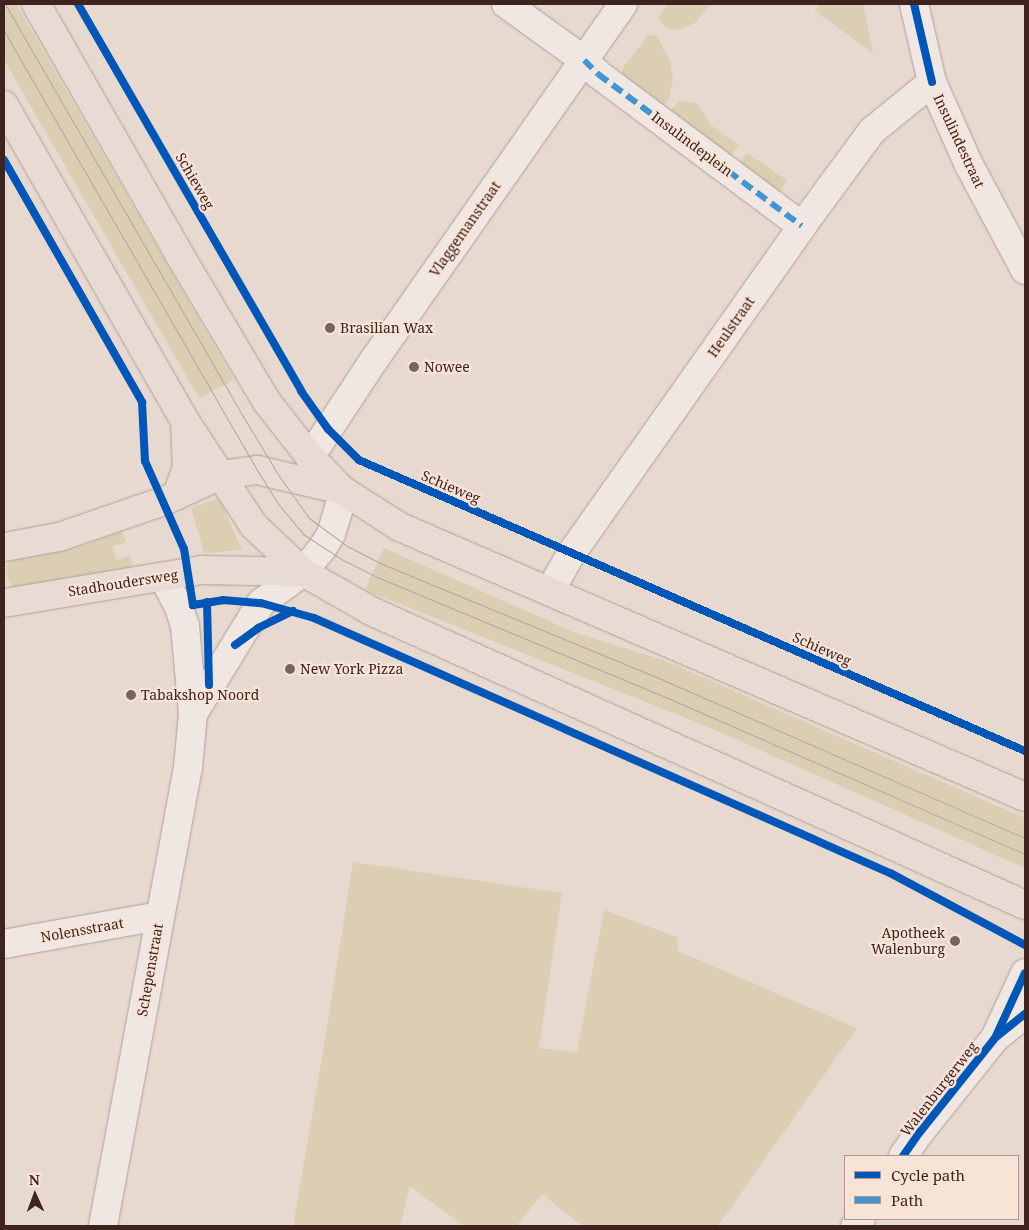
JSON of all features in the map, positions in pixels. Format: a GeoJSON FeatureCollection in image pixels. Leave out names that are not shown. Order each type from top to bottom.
{"type":"FeatureCollection","features":[{"type":"Feature","properties":{"kind":"main road"},"geometry":{"type":"LineString","coordinates":[[36,4],[178,254],[262,394],[310,457],[342,490],[400,527],[1025,797]]}},
{"type":"Feature","properties":{"kind":"main road"},"geometry":{"type":"LineString","coordinates":[[4,105],[185,421],[254,526],[303,572],[371,611],[1025,905]]}},
{"type":"Feature","properties":{"kind":"main road"},"geometry":{"type":"LineString","coordinates":[[177,495],[187,468],[185,421]]}},
{"type":"Feature","properties":{"kind":"main road"},"geometry":{"type":"LineString","coordinates":[[4,547],[59,537],[177,495],[221,475],[256,470],[342,490]]}},
{"type":"Feature","properties":{"kind":"main road","name":"Stadhoudersweg"},"geometry":{"type":"LineString","coordinates":[[4,603],[201,570],[303,572]]}},
{"type":"Feature","properties":{"kind":"street","name":"Insulindeplein"},"geometry":{"type":"LineString","coordinates":[[506,4],[584,60],[598,74],[802,226]]}},
{"type":"Feature","properties":{"kind":"street","name":"Vlaggemanstraat"},"geometry":{"type":"LineString","coordinates":[[310,457],[374,360],[623,4]]}},
{"type":"Feature","properties":{"kind":"street","name":"Insulindestraat"},"geometry":{"type":"LineString","coordinates":[[914,4],[932,82],[969,165],[1025,270]]}},
{"type":"Feature","properties":{"kind":"street","name":"Heulstraat"},"geometry":{"type":"LineString","coordinates":[[550,591],[571,554],[802,226],[872,131],[932,82]]}},
{"type":"Feature","properties":{"kind":"street","name":"Schepenstraat"},"geometry":{"type":"LineString","coordinates":[[193,714],[262,603],[303,572],[331,534],[342,490]]}},
{"type":"Feature","properties":{"kind":"street","name":"Schepenstraat"},"geometry":{"type":"LineString","coordinates":[[103,1226],[188,766],[193,714],[185,626],[179,607],[164,577]]}},
{"type":"Feature","properties":{"kind":"street","name":"Nolensstraat"},"geometry":{"type":"LineString","coordinates":[[4,944],[160,916]]}},
{"type":"Feature","properties":{"kind":"street","name":"Walenburgerweg"},"geometry":{"type":"LineString","coordinates":[[995,1038],[1025,973]]}},
{"type":"Feature","properties":{"kind":"street","name":"Walenburgerweg"},"geometry":{"type":"LineString","coordinates":[[904,1155],[995,1038],[1025,1014]]}},
{"type":"Feature","properties":{"kind":"shaded area"},"geometry":{"type":"Polygon","coordinates":[[[4,4],[16,4],[234,380],[199,398],[4,60],[4,4]]]}},
{"type":"Feature","properties":{"kind":"shaded area"},"geometry":{"type":"Polygon","coordinates":[[[667,4],[711,4],[695,23],[677,30],[666,27],[657,18],[667,4]]]}},
{"type":"Feature","properties":{"kind":"shaded area"},"geometry":{"type":"Polygon","coordinates":[[[820,4],[863,4],[873,53],[815,11],[820,4]]]}},
{"type":"Feature","properties":{"kind":"shaded area"},"geometry":{"type":"Polygon","coordinates":[[[648,35],[656,35],[670,60],[673,79],[668,101],[660,108],[621,77],[623,68],[648,35]]]}},
{"type":"Feature","properties":{"kind":"shaded area"},"geometry":{"type":"Polygon","coordinates":[[[680,101],[696,103],[712,126],[738,145],[730,157],[667,113],[680,101]]]}},
{"type":"Feature","properties":{"kind":"shaded area"},"geometry":{"type":"Polygon","coordinates":[[[747,153],[787,180],[780,192],[738,164],[747,153]]]}},
{"type":"Feature","properties":{"kind":"shaded area"},"geometry":{"type":"Polygon","coordinates":[[[219,498],[242,550],[204,553],[191,508],[219,498]]]}},
{"type":"Feature","properties":{"kind":"shaded area"},"geometry":{"type":"Polygon","coordinates":[[[122,531],[126,542],[112,547],[117,560],[130,556],[133,567],[14,588],[8,580],[6,570],[9,561],[77,548],[122,531]]]}},
{"type":"Feature","properties":{"kind":"shaded area"},"geometry":{"type":"Polygon","coordinates":[[[384,548],[576,633],[663,660],[1025,818],[1025,868],[706,726],[365,590],[384,548]]]}},
{"type":"Feature","properties":{"kind":"shaded area"},"geometry":{"type":"Polygon","coordinates":[[[353,862],[562,893],[539,1048],[577,1052],[604,910],[677,937],[678,951],[857,1028],[718,1226],[582,1226],[542,1194],[516,1226],[464,1226],[410,1186],[400,1226],[293,1226],[353,862]]]}},
{"type":"Feature","properties":{"kind":"tram line"},"geometry":{"type":"LineString","coordinates":[[5,4],[241,413],[279,476],[309,518],[347,546],[382,564],[663,680],[1025,838]]}},
{"type":"Feature","properties":{"kind":"tram line"},"geometry":{"type":"LineString","coordinates":[[4,31],[257,470],[279,505],[303,534],[341,559],[377,577],[670,699],[1025,854]]}},
{"type":"Feature","properties":{"kind":"marked path"},"geometry":{"type":"LineString","coordinates":[[584,60],[598,74],[802,226]]}},
{"type":"Feature","properties":{"kind":"cycle path","name":"Schieweg"},"geometry":{"type":"LineString","coordinates":[[78,4],[301,391],[328,429],[359,460],[1025,751]]}},
{"type":"Feature","properties":{"kind":"cycle path"},"geometry":{"type":"LineString","coordinates":[[914,4],[932,82]]}},
{"type":"Feature","properties":{"kind":"cycle path"},"geometry":{"type":"LineString","coordinates":[[4,160],[142,402],[145,461],[184,549],[193,605],[223,600],[261,603],[314,618],[892,874],[1025,945]]}},
{"type":"Feature","properties":{"kind":"cycle path"},"geometry":{"type":"LineString","coordinates":[[207,602],[209,685]]}},
{"type":"Feature","properties":{"kind":"cycle path"},"geometry":{"type":"LineString","coordinates":[[235,645],[258,628],[293,611]]}},
{"type":"Feature","properties":{"kind":"cycle path"},"geometry":{"type":"LineString","coordinates":[[996,1036],[1025,973]]}},
{"type":"Feature","properties":{"kind":"cycle path"},"geometry":{"type":"LineString","coordinates":[[904,1155],[995,1038],[1025,1014]]}},
{"type":"Feature","properties":{"kind":"place","name":"Brasilian Wax"},"geometry":{"type":"Point","coordinates":[330,328]}},
{"type":"Feature","properties":{"kind":"place","name":"Nowee"},"geometry":{"type":"Point","coordinates":[414,367]}},
{"type":"Feature","properties":{"kind":"place","name":"New York Pizza"},"geometry":{"type":"Point","coordinates":[290,669]}},
{"type":"Feature","properties":{"kind":"place","name":"Tabakshop Noord"},"geometry":{"type":"Point","coordinates":[131,695]}},
{"type":"Feature","properties":{"kind":"place","name":"Apotheek Walenburg"},"geometry":{"type":"Point","coordinates":[955,941]}}]}
